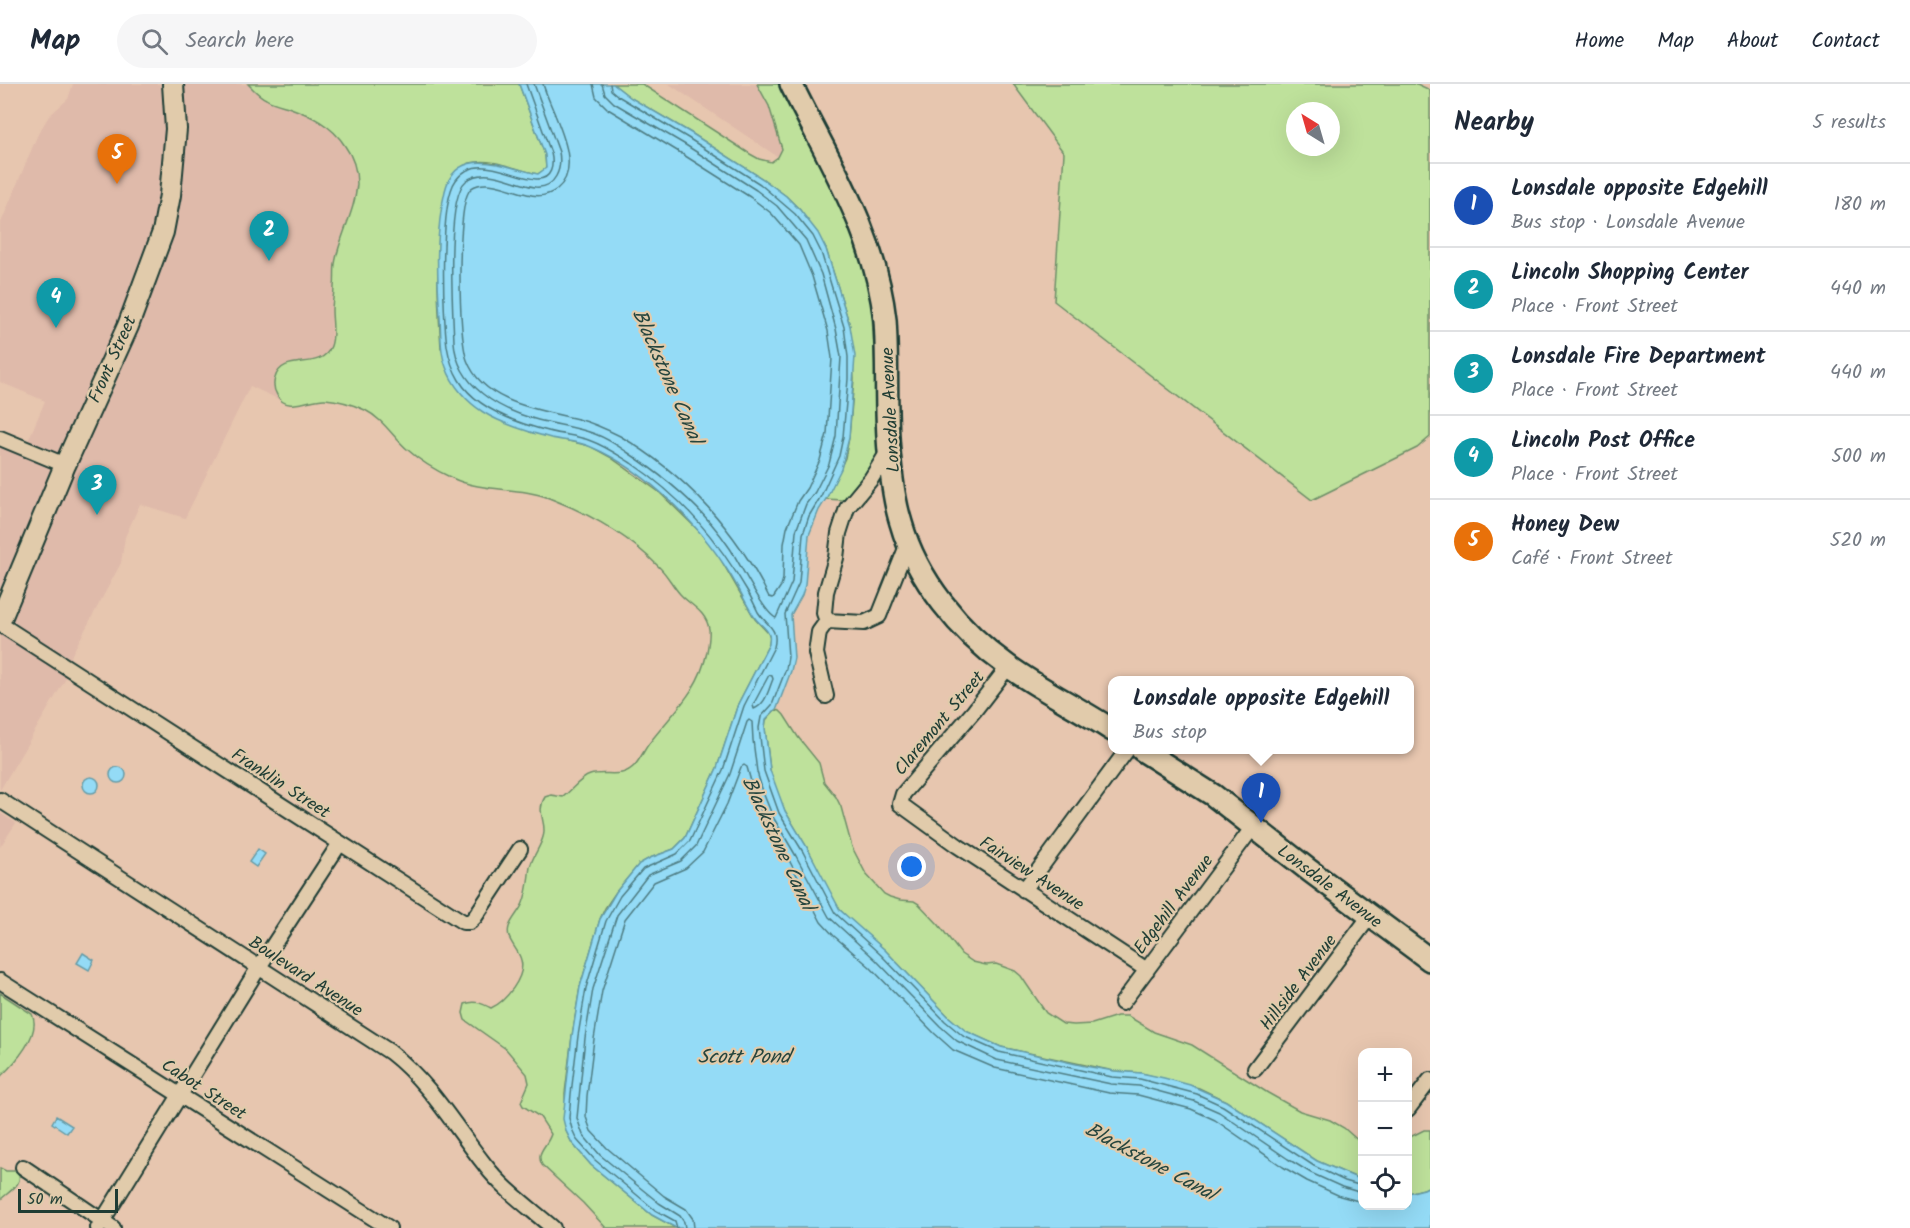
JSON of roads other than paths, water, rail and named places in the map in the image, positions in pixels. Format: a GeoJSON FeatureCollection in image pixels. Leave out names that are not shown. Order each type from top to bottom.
{"type":"FeatureCollection","features":[{"type":"Feature","properties":{"kind":"main road","name":"Front Street"},"geometry":{"type":"LineString","coordinates":[[0,623],[65,465],[128,326],[163,232],[170,195],[176,129],[172,84]]}},
{"type":"Feature","properties":{"kind":"main road","name":"Lonsdale Avenue"},"geometry":{"type":"LineString","coordinates":[[791,84],[856,213],[876,269],[885,320],[889,450],[901,522],[908,543],[929,584],[950,612],[972,635],[1008,667],[1108,727]]}},
{"type":"Feature","properties":{"kind":"main road","name":"Lonsdale Avenue"},"geometry":{"type":"LineString","coordinates":[[1148,754],[1213,795],[1430,960]]}},
{"type":"Feature","properties":{"kind":"street"},"geometry":{"type":"LineString","coordinates":[[0,438],[65,465]]}},
{"type":"Feature","properties":{"kind":"street"},"geometry":{"type":"LineString","coordinates":[[827,621],[824,613],[826,592],[836,558],[839,532],[847,508],[871,479],[889,450]]}},
{"type":"Feature","properties":{"kind":"street"},"geometry":{"type":"LineString","coordinates":[[827,621],[864,623],[879,616],[908,543]]}},
{"type":"Feature","properties":{"kind":"street"},"geometry":{"type":"LineString","coordinates":[[826,696],[816,653],[819,632],[827,621]]}},
{"type":"Feature","properties":{"kind":"street","name":"Franklin Street"},"geometry":{"type":"LineString","coordinates":[[0,623],[463,922],[470,922],[520,849]]}},
{"type":"Feature","properties":{"kind":"street","name":"Claremont Street"},"geometry":{"type":"LineString","coordinates":[[900,804],[903,794],[974,711],[1008,667]]}},
{"type":"Feature","properties":{"kind":"street"},"geometry":{"type":"LineString","coordinates":[[1024,890],[1124,754]]}},
{"type":"Feature","properties":{"kind":"street","name":"Boulevard Avenue"},"geometry":{"type":"LineString","coordinates":[[0,800],[371,1039],[406,1064],[426,1086],[493,1176],[549,1227]]}},
{"type":"Feature","properties":{"kind":"street","name":"Fairview Avenue"},"geometry":{"type":"LineString","coordinates":[[900,804],[958,846],[1147,970]]}},
{"type":"Feature","properties":{"kind":"street","name":"Edgehill Avenue"},"geometry":{"type":"LineString","coordinates":[[1122,1003],[1253,827]]}},
{"type":"Feature","properties":{"kind":"street"},"geometry":{"type":"LineString","coordinates":[[23,1167],[105,1226],[180,1094],[340,843]]}},
{"type":"Feature","properties":{"kind":"street","name":"Hillside Avenue"},"geometry":{"type":"LineString","coordinates":[[1255,1069],[1370,916]]}},
{"type":"Feature","properties":{"kind":"street","name":"Cabot Street"},"geometry":{"type":"LineString","coordinates":[[0,981],[389,1228]]}},
{"type":"Feature","properties":{"kind":"street"},"geometry":{"type":"LineString","coordinates":[[1412,1103],[1430,1080]]}},
{"type":"Feature","properties":{"kind":"water","name":"Scott Pond"},"geometry":{"type":"Polygon","coordinates":[[[519,84],[613,84],[631,98],[691,133],[786,196],[818,233],[826,249],[850,326],[855,356],[849,438],[841,469],[819,510],[809,535],[805,585],[791,615],[794,658],[777,708],[766,719],[765,728],[770,770],[785,811],[840,910],[885,950],[949,1017],[966,1031],[1001,1047],[1085,1066],[1164,1078],[1190,1085],[1226,1101],[1317,1161],[1358,1178],[1358,1210],[1412,1210],[1412,1192],[1430,1186],[1430,1228],[676,1228],[652,1215],[591,1165],[572,1143],[563,1119],[572,1036],[580,987],[600,919],[616,892],[639,864],[674,849],[685,838],[717,768],[738,704],[769,644],[769,635],[752,614],[724,565],[693,524],[655,487],[613,458],[591,447],[534,433],[490,416],[466,398],[456,387],[449,374],[442,349],[438,238],[445,191],[451,176],[460,167],[484,162],[538,174],[546,168],[545,155],[519,84]]]}},
{"type":"Feature","properties":{"kind":"water"},"geometry":{"type":"Polygon","coordinates":[[[115,767],[121,767],[126,775],[124,781],[115,783],[110,778],[110,772],[115,767]]]}},
{"type":"Feature","properties":{"kind":"water"},"geometry":{"type":"Polygon","coordinates":[[[91,777],[99,785],[91,793],[83,785],[91,777]]]}},
{"type":"Feature","properties":{"kind":"water"},"geometry":{"type":"Polygon","coordinates":[[[258,849],[265,854],[256,867],[249,862],[258,849]]]}},
{"type":"Feature","properties":{"kind":"water"},"geometry":{"type":"Polygon","coordinates":[[[83,953],[94,960],[89,970],[77,963],[83,953]]]}},
{"type":"Feature","properties":{"kind":"water"},"geometry":{"type":"Polygon","coordinates":[[[56,1116],[72,1126],[67,1133],[52,1123],[56,1116]]]}},
{"type":"Feature","properties":{"kind":"place","name":"Honey Dew"},"geometry":{"type":"Point","coordinates":[117,184]}},
{"type":"Feature","properties":{"kind":"place","name":"Lincoln Shopping Center"},"geometry":{"type":"Point","coordinates":[269,261]}},
{"type":"Feature","properties":{"kind":"place","name":"Lincoln Post Office"},"geometry":{"type":"Point","coordinates":[56,328]}},
{"type":"Feature","properties":{"kind":"place","name":"Lonsdale Fire Department"},"geometry":{"type":"Point","coordinates":[97,515]}},
{"type":"Feature","properties":{"kind":"place","name":"Lonsdale opposite Edgehill"},"geometry":{"type":"Point","coordinates":[1261,823]}},
{"type":"Feature","properties":{"kind":"water label","name":"Blackstone Canal"},"geometry":{"type":"Point","coordinates":[668,376]}},
{"type":"Feature","properties":{"kind":"water label","name":"Blackstone Canal"},"geometry":{"type":"Point","coordinates":[779,843]}},
{"type":"Feature","properties":{"kind":"water label","name":"Blackstone Canal"},"geometry":{"type":"Point","coordinates":[1151,1161]}}]}
